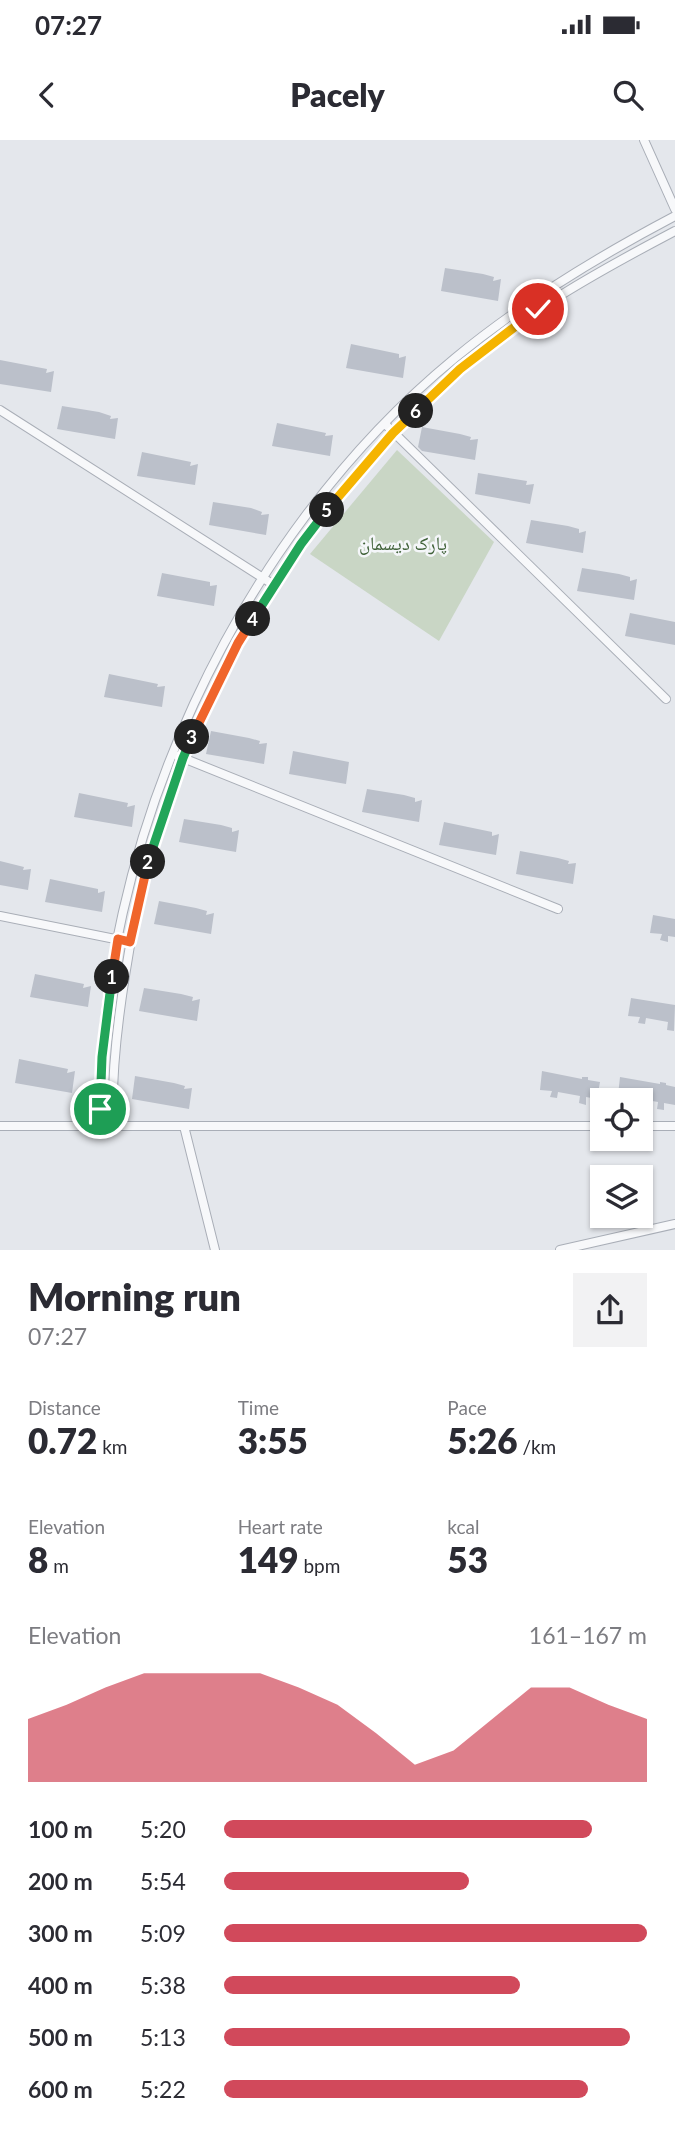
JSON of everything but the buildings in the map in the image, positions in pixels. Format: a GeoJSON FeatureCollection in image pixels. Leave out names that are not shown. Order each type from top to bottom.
{"type":"FeatureCollection","features":[{"type":"Feature","properties":{"kind":"street"},"geometry":{"type":"LineString","coordinates":[[644,140],[675,209]]}},
{"type":"Feature","properties":{"kind":"street"},"geometry":{"type":"LineString","coordinates":[[100,1127],[102,1057],[118,939],[133,867],[172,754],[194,700],[262,578],[335,479],[385,424],[453,359],[506,318],[606,252],[675,216]]}},
{"type":"Feature","properties":{"kind":"street"},"geometry":{"type":"LineString","coordinates":[[113,1127],[115,1058],[130,942],[145,872],[183,758],[238,643],[274,585],[308,535],[393,433],[460,369],[538,309],[611,264],[675,230]]}},
{"type":"Feature","properties":{"kind":"street"},"geometry":{"type":"LineString","coordinates":[[0,410],[274,585]]}},
{"type":"Feature","properties":{"kind":"street"},"geometry":{"type":"LineString","coordinates":[[385,424],[666,699]]}},
{"type":"Feature","properties":{"kind":"street"},"geometry":{"type":"LineString","coordinates":[[172,754],[558,909]]}},
{"type":"Feature","properties":{"kind":"street"},"geometry":{"type":"LineString","coordinates":[[0,916],[130,942]]}},
{"type":"Feature","properties":{"kind":"street"},"geometry":{"type":"LineString","coordinates":[[0,1126],[590,1126]]}},
{"type":"Feature","properties":{"kind":"street"},"geometry":{"type":"LineString","coordinates":[[184,1126],[215,1250]]}},
{"type":"Feature","properties":{"kind":"street"},"geometry":{"type":"LineString","coordinates":[[653,1126],[675,1126]]}},
{"type":"Feature","properties":{"kind":"street"},"geometry":{"type":"LineString","coordinates":[[560,1250],[675,1224]]}},
{"type":"Feature","properties":{"kind":"green space","name":"پارک دیسمان"},"geometry":{"type":"Polygon","coordinates":[[[397,450],[494,542],[439,641],[310,554],[397,450]]]}},
{"type":"Feature","properties":{"kind":"route"},"geometry":{"type":"LineString","coordinates":[[100,1109],[108,1000],[118,939],[130,942],[145,872],[183,758],[238,643],[301,544],[393,433],[460,369],[538,309]]}}]}
